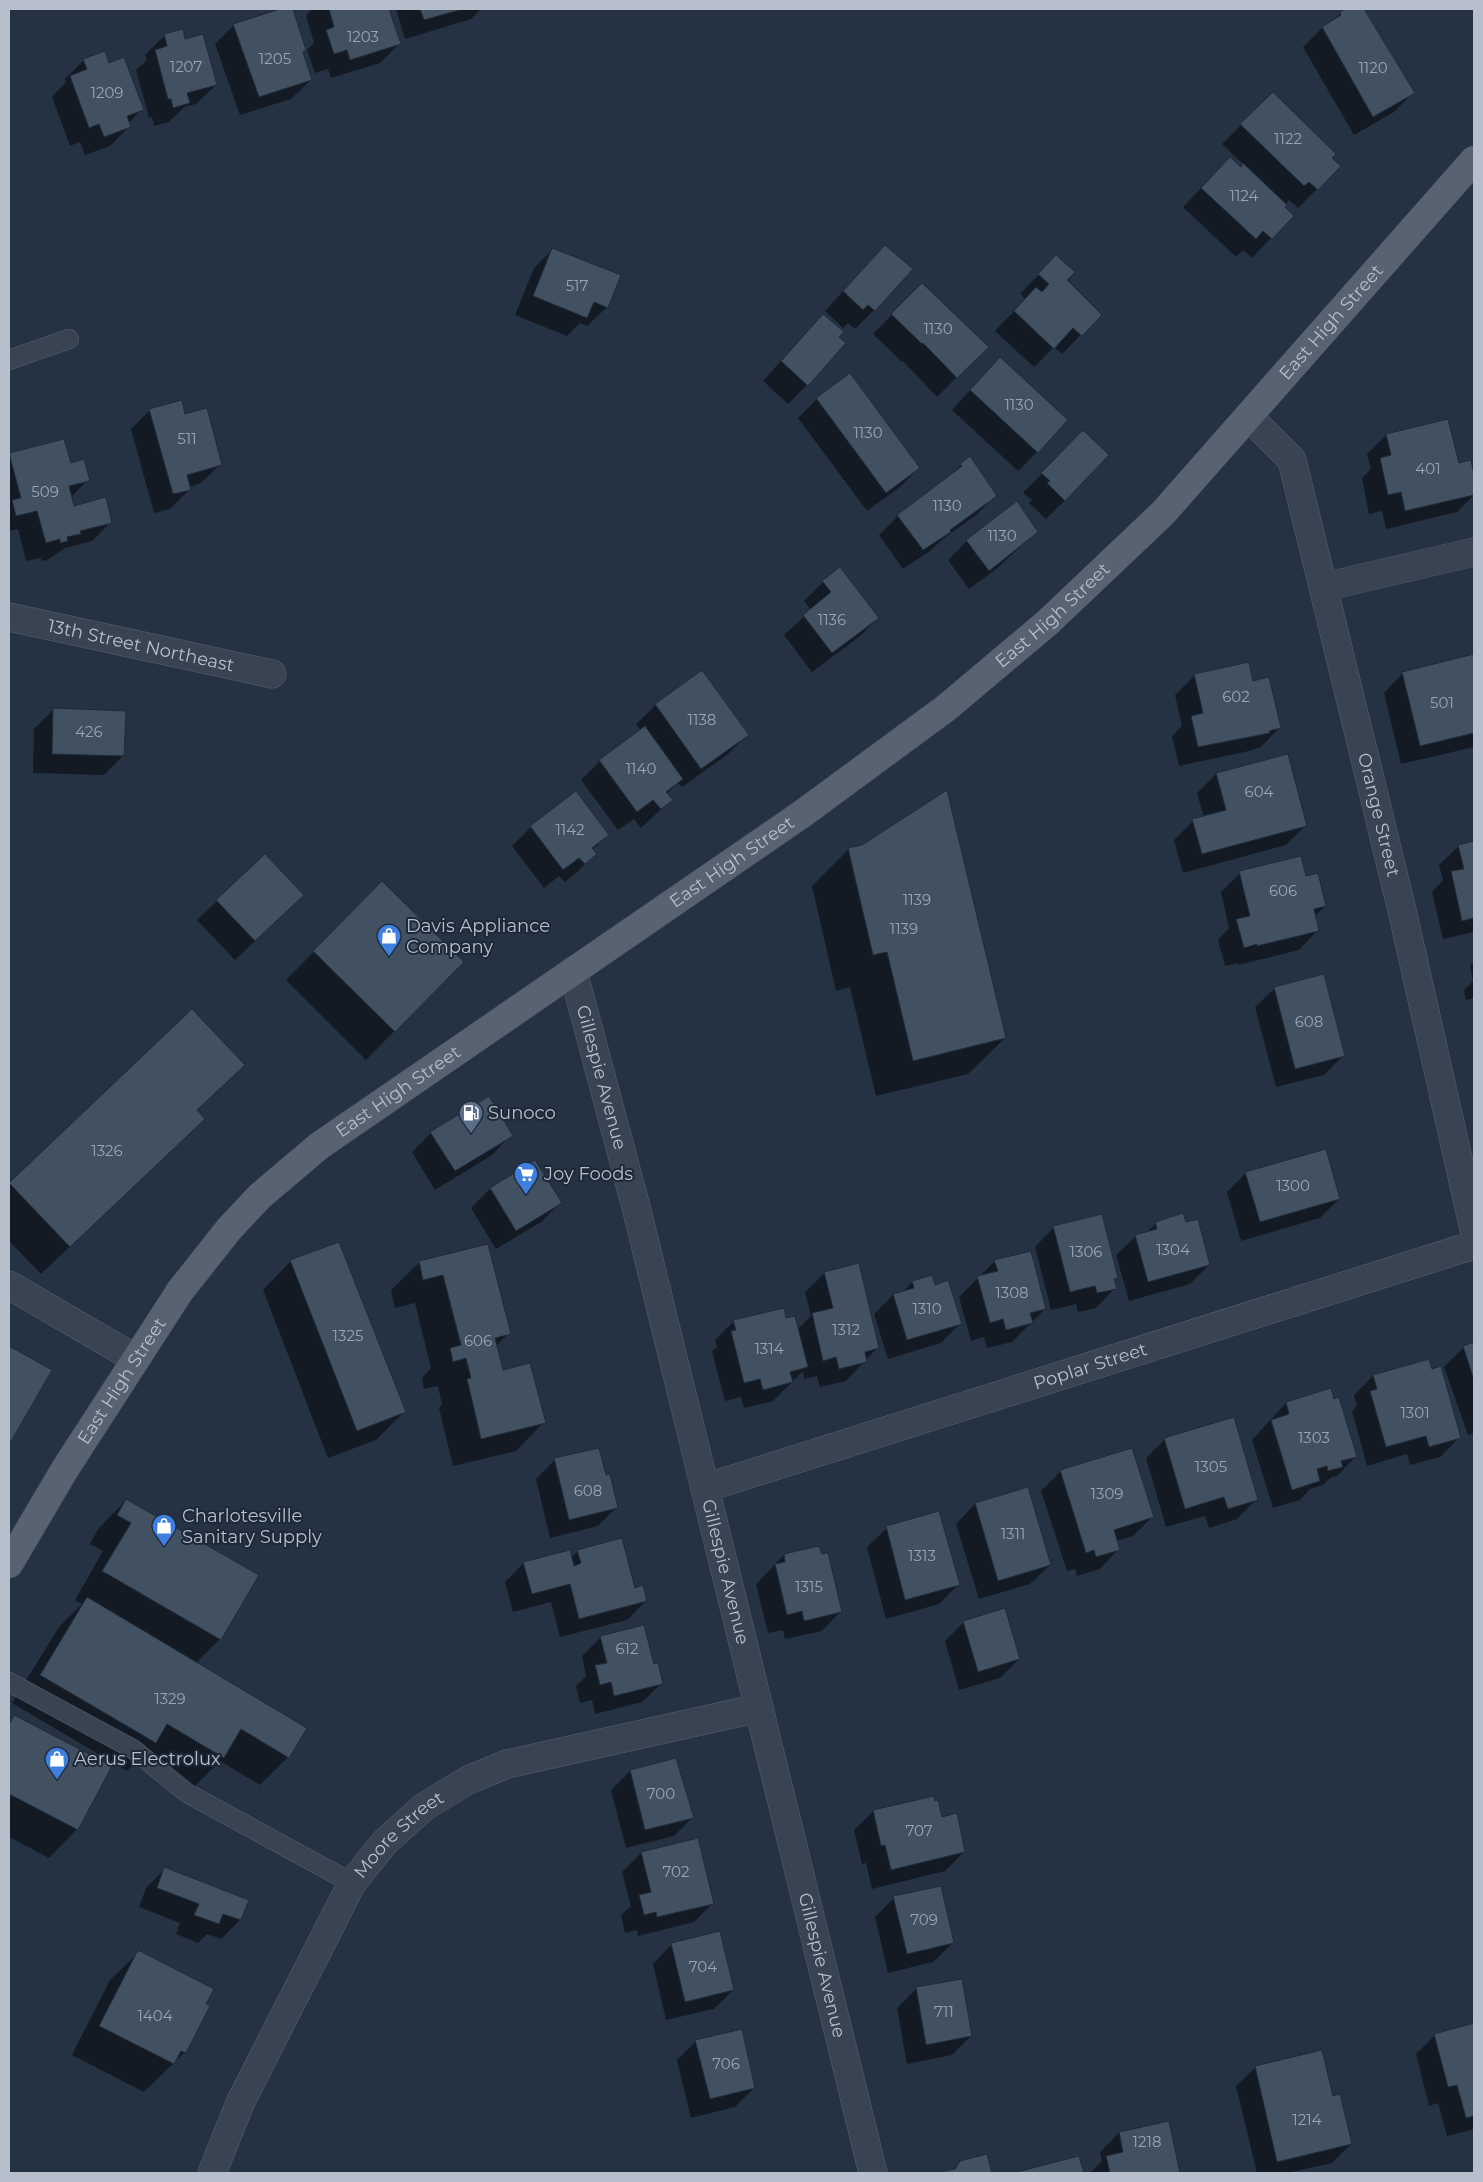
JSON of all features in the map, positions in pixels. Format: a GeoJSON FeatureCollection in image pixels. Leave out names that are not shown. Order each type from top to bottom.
{"type":"FeatureCollection","features":[{"type":"Feature","properties":{"kind":"main road","name":"East High Street"},"geometry":{"type":"LineString","coordinates":[[9,1564],[66,1469],[180,1291],[229,1229],[260,1196],[319,1146],[802,814],[946,708],[1047,623],[1150,526],[1249,418],[1474,160]]}},
{"type":"Feature","properties":{"kind":"street","name":"Orange Street"},"geometry":{"type":"LineString","coordinates":[[1249,418],[1292,460],[1401,906],[1474,1229]]}},
{"type":"Feature","properties":{"kind":"street"},"geometry":{"type":"LineString","coordinates":[[1324,587],[1474,552]]}},
{"type":"Feature","properties":{"kind":"street","name":"13th Street Northeast"},"geometry":{"type":"LineString","coordinates":[[9,617],[272,674]]}},
{"type":"Feature","properties":{"kind":"street","name":"Gillespie Avenue"},"geometry":{"type":"LineString","coordinates":[[573,971],[636,1207],[873,2173]]}},
{"type":"Feature","properties":{"kind":"street","name":"Poplar Street"},"geometry":{"type":"LineString","coordinates":[[705,1488],[1474,1245]]}},
{"type":"Feature","properties":{"kind":"street"},"geometry":{"type":"LineString","coordinates":[[9,1285],[136,1359]]}},
{"type":"Feature","properties":{"kind":"street","name":"Moore Street"},"geometry":{"type":"LineString","coordinates":[[212,2173],[241,2101],[352,1883],[385,1842],[424,1807],[468,1780],[507,1764],[759,1708]]}},
{"type":"Feature","properties":{"kind":"lane"},"geometry":{"type":"LineString","coordinates":[[9,360],[69,339]]}},
{"type":"Feature","properties":{"kind":"lane"},"geometry":{"type":"LineString","coordinates":[[9,1682],[133,1749],[187,1793],[352,1883]]}},
{"type":"Feature","properties":{"kind":"building"},"geometry":{"type":"Polygon","coordinates":[[[280,9],[293,9],[306,50],[303,52],[312,80],[259,97],[233,24],[280,9]]]}},
{"type":"Feature","properties":{"kind":"building"},"geometry":{"type":"Polygon","coordinates":[[[329,9],[389,9],[401,44],[350,60],[347,50],[334,54],[326,30],[334,27],[329,9]]]}},
{"type":"Feature","properties":{"kind":"building"},"geometry":{"type":"Polygon","coordinates":[[[420,9],[463,9],[424,20],[420,9]]]}},
{"type":"Feature","properties":{"kind":"building"},"geometry":{"type":"Polygon","coordinates":[[[1345,9],[1364,9],[1415,93],[1373,117],[1322,27],[1341,15],[1340,12],[1345,9]]]}},
{"type":"Feature","properties":{"kind":"building"},"geometry":{"type":"Polygon","coordinates":[[[183,29],[185,39],[203,34],[217,85],[187,93],[190,103],[173,108],[171,99],[168,99],[155,50],[167,46],[164,34],[183,29]]]}},
{"type":"Feature","properties":{"kind":"building"},"geometry":{"type":"Polygon","coordinates":[[[105,51],[109,63],[124,57],[144,110],[127,116],[131,127],[104,137],[99,124],[89,128],[70,76],[87,69],[83,59],[105,51]]]}},
{"type":"Feature","properties":{"kind":"building"},"geometry":{"type":"Polygon","coordinates":[[[1273,92],[1336,154],[1332,158],[1341,166],[1318,190],[1309,182],[1304,186],[1240,124],[1273,92]]]}},
{"type":"Feature","properties":{"kind":"building"},"geometry":{"type":"Polygon","coordinates":[[[1230,157],[1241,167],[1243,163],[1287,205],[1285,207],[1294,216],[1272,239],[1263,231],[1256,239],[1201,188],[1230,157]]]}},
{"type":"Feature","properties":{"kind":"building"},"geometry":{"type":"Polygon","coordinates":[[[885,245],[913,269],[875,311],[868,305],[863,310],[843,291],[885,245]]]}},
{"type":"Feature","properties":{"kind":"building"},"geometry":{"type":"Polygon","coordinates":[[[552,248],[621,275],[608,308],[594,302],[587,318],[533,296],[552,248]]]}},
{"type":"Feature","properties":{"kind":"building"},"geometry":{"type":"Polygon","coordinates":[[[1056,255],[1075,272],[1067,280],[1102,315],[1082,336],[1073,328],[1054,349],[1014,311],[1036,287],[1042,292],[1049,284],[1038,274],[1056,255]]]}},
{"type":"Feature","properties":{"kind":"building"},"geometry":{"type":"Polygon","coordinates":[[[922,283],[989,347],[957,378],[891,314],[922,283]]]}},
{"type":"Feature","properties":{"kind":"building"},"geometry":{"type":"Polygon","coordinates":[[[823,314],[844,332],[839,337],[846,343],[808,386],[781,361],[823,314]]]}},
{"type":"Feature","properties":{"kind":"building"},"geometry":{"type":"Polygon","coordinates":[[[1000,357],[1068,420],[1038,453],[970,390],[1000,357]]]}},
{"type":"Feature","properties":{"kind":"building"},"geometry":{"type":"Polygon","coordinates":[[[850,373],[920,468],[886,493],[816,398],[850,373]]]}},
{"type":"Feature","properties":{"kind":"building"},"geometry":{"type":"Polygon","coordinates":[[[182,400],[185,414],[207,408],[222,465],[187,475],[191,490],[173,494],[149,409],[182,400]]]}},
{"type":"Feature","properties":{"kind":"building"},"geometry":{"type":"Polygon","coordinates":[[[1448,419],[1459,463],[1471,460],[1474,475],[1474,495],[1405,511],[1401,492],[1388,495],[1380,458],[1391,455],[1386,434],[1448,419]]]}},
{"type":"Feature","properties":{"kind":"building"},"geometry":{"type":"Polygon","coordinates":[[[1083,430],[1109,455],[1065,501],[1047,483],[1050,481],[1041,473],[1083,430]]]}},
{"type":"Feature","properties":{"kind":"building"},"geometry":{"type":"Polygon","coordinates":[[[64,439],[71,463],[84,459],[90,481],[69,486],[74,506],[106,497],[112,523],[80,531],[81,534],[67,537],[68,541],[60,543],[60,539],[46,543],[37,511],[16,516],[12,500],[21,498],[9,453],[64,439]]]}},
{"type":"Feature","properties":{"kind":"building"},"geometry":{"type":"Polygon","coordinates":[[[970,456],[997,496],[950,530],[951,532],[923,550],[897,515],[962,466],[960,464],[970,456]]]}},
{"type":"Feature","properties":{"kind":"building"},"geometry":{"type":"Polygon","coordinates":[[[1017,501],[1038,532],[989,571],[966,540],[1017,501]]]}},
{"type":"Feature","properties":{"kind":"building"},"geometry":{"type":"Polygon","coordinates":[[[840,567],[879,618],[832,653],[803,615],[831,592],[822,581],[840,567]]]}},
{"type":"Feature","properties":{"kind":"building"},"geometry":{"type":"Polygon","coordinates":[[[1474,654],[1474,733],[1420,746],[1402,672],[1474,654]]]}},
{"type":"Feature","properties":{"kind":"building"},"geometry":{"type":"Polygon","coordinates":[[[1249,662],[1253,681],[1269,677],[1281,728],[1269,731],[1270,733],[1198,747],[1191,716],[1203,713],[1194,674],[1249,662]]]}},
{"type":"Feature","properties":{"kind":"building"},"geometry":{"type":"Polygon","coordinates":[[[702,670],[749,735],[701,769],[655,704],[702,670]]]}},
{"type":"Feature","properties":{"kind":"building"},"geometry":{"type":"Polygon","coordinates":[[[53,708],[126,711],[124,756],[52,754],[53,708]]]}},
{"type":"Feature","properties":{"kind":"building"},"geometry":{"type":"Polygon","coordinates":[[[645,726],[683,779],[666,792],[673,800],[661,809],[653,800],[637,812],[599,760],[645,726]]]}},
{"type":"Feature","properties":{"kind":"building"},"geometry":{"type":"Polygon","coordinates":[[[1288,754],[1307,826],[1202,854],[1192,819],[1226,810],[1216,773],[1288,754]]]}},
{"type":"Feature","properties":{"kind":"building"},"geometry":{"type":"Polygon","coordinates":[[[947,790],[1006,1038],[913,1061],[887,952],[873,955],[848,848],[862,845],[947,790]]]}},
{"type":"Feature","properties":{"kind":"building"},"geometry":{"type":"Polygon","coordinates":[[[576,791],[609,835],[592,848],[597,854],[585,864],[579,858],[563,870],[530,826],[576,791]]]}},
{"type":"Feature","properties":{"kind":"building"},"geometry":{"type":"Polygon","coordinates":[[[1474,841],[1474,918],[1462,921],[1451,871],[1464,869],[1458,845],[1474,841]]]}},
{"type":"Feature","properties":{"kind":"building"},"geometry":{"type":"Polygon","coordinates":[[[265,854],[304,895],[255,941],[216,900],[265,854]]]}},
{"type":"Feature","properties":{"kind":"building"},"geometry":{"type":"Polygon","coordinates":[[[1301,856],[1306,876],[1318,873],[1326,906],[1314,909],[1319,931],[1244,948],[1236,919],[1250,916],[1239,871],[1301,856]]]}},
{"type":"Feature","properties":{"kind":"building","name":"Davis Appliance Company"},"geometry":{"type":"Polygon","coordinates":[[[382,881],[464,962],[395,1032],[313,951],[382,881]]]}},
{"type":"Feature","properties":{"kind":"building"},"geometry":{"type":"Polygon","coordinates":[[[1324,974],[1345,1056],[1295,1069],[1274,987],[1324,974]]]}},
{"type":"Feature","properties":{"kind":"building"},"geometry":{"type":"Polygon","coordinates":[[[192,1009],[245,1065],[197,1110],[205,1119],[70,1247],[9,1183],[192,1009]]]}},
{"type":"Feature","properties":{"kind":"building","name":"Sunoco"},"geometry":{"type":"Polygon","coordinates":[[[489,1096],[513,1136],[455,1171],[430,1132],[489,1096]]]}},
{"type":"Feature","properties":{"kind":"building"},"geometry":{"type":"Polygon","coordinates":[[[1326,1149],[1340,1199],[1260,1222],[1245,1172],[1326,1149]]]}},
{"type":"Feature","properties":{"kind":"building","name":"Joy Foods"},"geometry":{"type":"Polygon","coordinates":[[[535,1160],[562,1203],[516,1231],[490,1188],[535,1160]]]}},
{"type":"Feature","properties":{"kind":"building"},"geometry":{"type":"Polygon","coordinates":[[[1183,1213],[1186,1222],[1198,1219],[1210,1265],[1148,1282],[1135,1235],[1157,1229],[1155,1222],[1183,1213]]]}},
{"type":"Feature","properties":{"kind":"building"},"geometry":{"type":"Polygon","coordinates":[[[1102,1214],[1118,1278],[1114,1279],[1117,1289],[1097,1293],[1095,1286],[1070,1292],[1053,1226],[1102,1214]]]}},
{"type":"Feature","properties":{"kind":"building"},"geometry":{"type":"Polygon","coordinates":[[[339,1242],[406,1412],[357,1431],[290,1260],[339,1242]]]}},
{"type":"Feature","properties":{"kind":"building"},"geometry":{"type":"Polygon","coordinates":[[[488,1244],[511,1334],[495,1338],[503,1370],[530,1363],[546,1423],[481,1439],[467,1379],[471,1378],[466,1358],[453,1362],[450,1348],[461,1345],[443,1275],[423,1280],[419,1261],[488,1244]]]}},
{"type":"Feature","properties":{"kind":"building"},"geometry":{"type":"Polygon","coordinates":[[[1031,1251],[1046,1309],[1030,1313],[1033,1323],[1006,1330],[1003,1319],[990,1323],[977,1276],[998,1271],[994,1260],[1031,1251]]]}},
{"type":"Feature","properties":{"kind":"building"},"geometry":{"type":"Polygon","coordinates":[[[859,1263],[879,1348],[865,1352],[867,1362],[839,1369],[836,1357],[823,1361],[812,1313],[833,1308],[824,1272],[859,1263]]]}},
{"type":"Feature","properties":{"kind":"building"},"geometry":{"type":"Polygon","coordinates":[[[932,1275],[935,1285],[948,1280],[962,1324],[907,1340],[893,1294],[914,1288],[912,1281],[932,1275]]]}},
{"type":"Feature","properties":{"kind":"building"},"geometry":{"type":"Polygon","coordinates":[[[784,1308],[786,1318],[795,1316],[808,1367],[790,1372],[793,1382],[763,1390],[760,1379],[744,1383],[731,1331],[736,1330],[733,1320],[784,1308]]]}},
{"type":"Feature","properties":{"kind":"building"},"geometry":{"type":"Polygon","coordinates":[[[1474,1342],[1474,1380],[1463,1346],[1474,1342]]]}},
{"type":"Feature","properties":{"kind":"building"},"geometry":{"type":"Polygon","coordinates":[[[9,1346],[52,1370],[9,1445],[9,1346]]]}},
{"type":"Feature","properties":{"kind":"building"},"geometry":{"type":"Polygon","coordinates":[[[1429,1359],[1432,1369],[1441,1366],[1461,1438],[1429,1447],[1426,1436],[1386,1447],[1370,1391],[1377,1389],[1373,1375],[1429,1359]]]}},
{"type":"Feature","properties":{"kind":"building"},"geometry":{"type":"Polygon","coordinates":[[[1331,1388],[1334,1399],[1339,1397],[1357,1457],[1341,1461],[1343,1467],[1328,1471],[1327,1466],[1317,1469],[1320,1481],[1292,1490],[1271,1420],[1289,1414],[1286,1402],[1331,1388]]]}},
{"type":"Feature","properties":{"kind":"building"},"geometry":{"type":"Polygon","coordinates":[[[1234,1417],[1258,1500],[1228,1509],[1224,1497],[1185,1509],[1164,1438],[1234,1417]]]}},
{"type":"Feature","properties":{"kind":"building"},"geometry":{"type":"Polygon","coordinates":[[[599,1448],[606,1475],[610,1474],[618,1508],[569,1520],[554,1458],[599,1448]]]}},
{"type":"Feature","properties":{"kind":"building"},"geometry":{"type":"Polygon","coordinates":[[[1132,1448],[1154,1517],[1114,1530],[1120,1550],[1096,1557],[1094,1550],[1086,1553],[1060,1470],[1132,1448]]]}},
{"type":"Feature","properties":{"kind":"building"},"geometry":{"type":"Polygon","coordinates":[[[1028,1487],[1051,1565],[998,1581],[975,1503],[1028,1487]]]}},
{"type":"Feature","properties":{"kind":"building","name":"Charlotesville Sanitary Supply"},"geometry":{"type":"Polygon","coordinates":[[[126,1499],[259,1575],[221,1640],[102,1571],[131,1523],[117,1515],[126,1499]]]}},
{"type":"Feature","properties":{"kind":"building"},"geometry":{"type":"Polygon","coordinates":[[[939,1511],[960,1585],[905,1600],[886,1526],[939,1511]]]}},
{"type":"Feature","properties":{"kind":"building"},"geometry":{"type":"Polygon","coordinates":[[[622,1538],[635,1588],[643,1585],[647,1601],[579,1619],[570,1584],[532,1594],[523,1562],[570,1550],[574,1566],[581,1563],[577,1550],[622,1538]]]}},
{"type":"Feature","properties":{"kind":"building"},"geometry":{"type":"Polygon","coordinates":[[[819,1546],[822,1554],[828,1553],[842,1612],[804,1621],[802,1611],[787,1615],[775,1564],[785,1562],[784,1554],[819,1546]]]}},
{"type":"Feature","properties":{"kind":"building"},"geometry":{"type":"Polygon","coordinates":[[[87,1597],[307,1728],[289,1758],[241,1729],[224,1758],[167,1724],[156,1743],[40,1675],[87,1597]]]}},
{"type":"Feature","properties":{"kind":"building"},"geometry":{"type":"Polygon","coordinates":[[[1005,1608],[1020,1659],[978,1672],[963,1621],[1005,1608]]]}},
{"type":"Feature","properties":{"kind":"building"},"geometry":{"type":"Polygon","coordinates":[[[644,1625],[654,1664],[658,1663],[663,1684],[614,1696],[611,1682],[600,1685],[595,1665],[607,1663],[600,1636],[644,1625]]]}},
{"type":"Feature","properties":{"kind":"building","name":"Aerus Electrolux"},"geometry":{"type":"Polygon","coordinates":[[[14,1715],[112,1766],[78,1830],[9,1794],[9,1725],[14,1715]]]}},
{"type":"Feature","properties":{"kind":"building"},"geometry":{"type":"Polygon","coordinates":[[[676,1758],[694,1818],[645,1830],[630,1770],[676,1758]]]}},
{"type":"Feature","properties":{"kind":"building"},"geometry":{"type":"Polygon","coordinates":[[[934,1796],[935,1801],[938,1800],[942,1817],[957,1813],[965,1852],[891,1870],[885,1845],[881,1846],[873,1810],[934,1796]]]}},
{"type":"Feature","properties":{"kind":"building"},"geometry":{"type":"Polygon","coordinates":[[[698,1838],[714,1904],[657,1917],[656,1912],[644,1915],[639,1895],[651,1892],[641,1852],[698,1838]]]}},
{"type":"Feature","properties":{"kind":"building"},"geometry":{"type":"Polygon","coordinates":[[[164,1867],[249,1900],[241,1920],[223,1914],[219,1924],[194,1915],[199,1904],[157,1888],[164,1867]]]}},
{"type":"Feature","properties":{"kind":"building"},"geometry":{"type":"Polygon","coordinates":[[[941,1886],[954,1943],[907,1954],[893,1896],[941,1886]]]}},
{"type":"Feature","properties":{"kind":"building"},"geometry":{"type":"Polygon","coordinates":[[[720,1931],[734,1990],[685,2002],[671,1943],[720,1931]]]}},
{"type":"Feature","properties":{"kind":"building"},"geometry":{"type":"Polygon","coordinates":[[[138,1950],[214,1989],[206,2004],[210,2006],[186,2053],[181,2051],[174,2064],[99,2026],[138,1950]]]}},
{"type":"Feature","properties":{"kind":"building"},"geometry":{"type":"Polygon","coordinates":[[[962,1979],[972,2036],[926,2045],[916,1987],[962,1979]]]}},
{"type":"Feature","properties":{"kind":"building"},"geometry":{"type":"Polygon","coordinates":[[[1474,2023],[1474,2116],[1466,2118],[1457,2085],[1448,2087],[1434,2034],[1474,2023]]]}},
{"type":"Feature","properties":{"kind":"building"},"geometry":{"type":"Polygon","coordinates":[[[742,2029],[755,2088],[710,2099],[695,2040],[742,2029]]]}},
{"type":"Feature","properties":{"kind":"building"},"geometry":{"type":"Polygon","coordinates":[[[1322,2050],[1333,2096],[1340,2094],[1352,2144],[1277,2162],[1255,2066],[1322,2050]]]}},
{"type":"Feature","properties":{"kind":"building"},"geometry":{"type":"Polygon","coordinates":[[[1169,2121],[1180,2173],[1110,2173],[1106,2156],[1123,2152],[1119,2132],[1169,2121]]]}},
{"type":"Feature","properties":{"kind":"building"},"geometry":{"type":"Polygon","coordinates":[[[987,2154],[992,2173],[936,2173],[955,2169],[960,2161],[987,2154]]]}},
{"type":"Feature","properties":{"kind":"building"},"geometry":{"type":"Polygon","coordinates":[[[1079,2156],[1084,2173],[1013,2173],[1079,2156]]]}},
{"type":"Feature","properties":{"kind":"place","name":"Davis Appliance Company"},"geometry":{"type":"Point","coordinates":[389,957]}},
{"type":"Feature","properties":{"kind":"place","name":"Sunoco"},"geometry":{"type":"Point","coordinates":[471,1134]}},
{"type":"Feature","properties":{"kind":"place","name":"Joy Foods"},"geometry":{"type":"Point","coordinates":[526,1195]}},
{"type":"Feature","properties":{"kind":"place","name":"Charlotesville Sanitary Supply"},"geometry":{"type":"Point","coordinates":[164,1547]}},
{"type":"Feature","properties":{"kind":"place","name":"Aerus Electrolux"},"geometry":{"type":"Point","coordinates":[57,1780]}}]}
